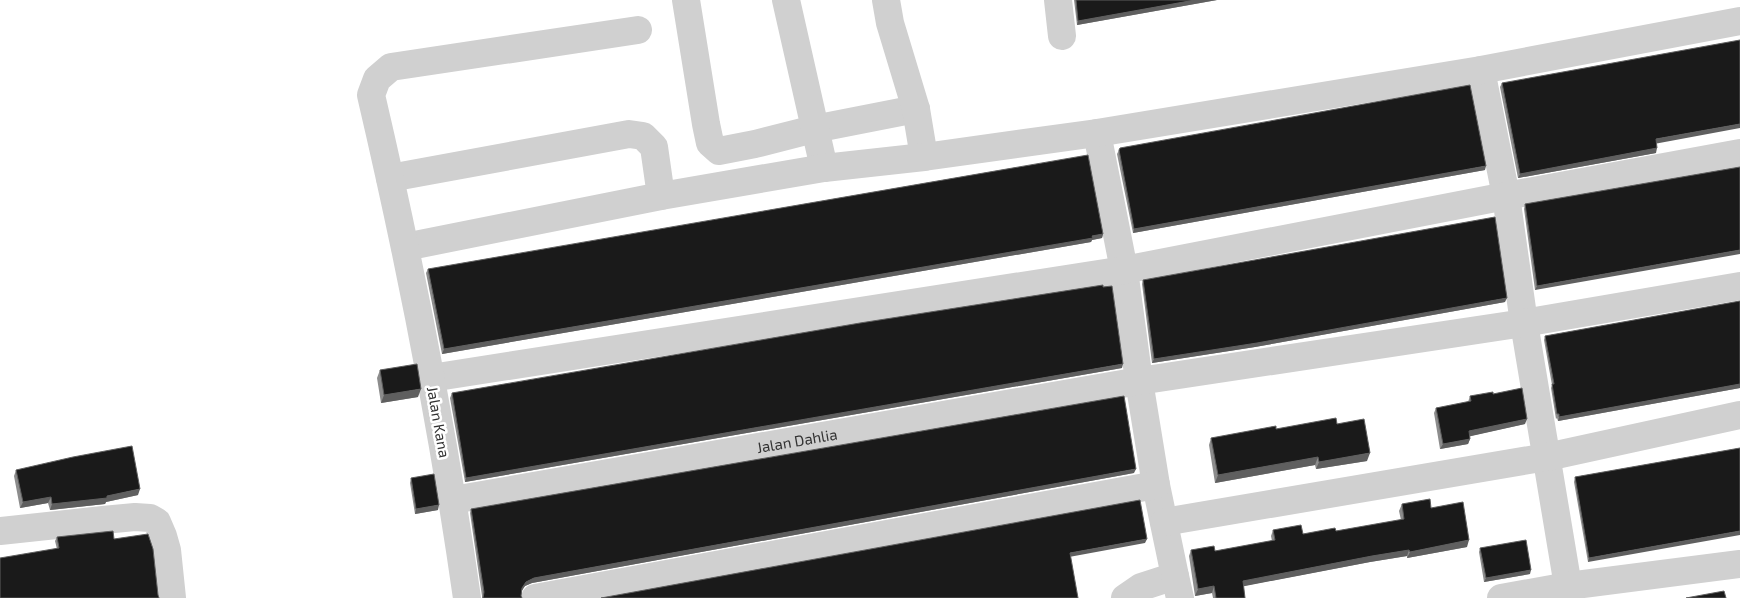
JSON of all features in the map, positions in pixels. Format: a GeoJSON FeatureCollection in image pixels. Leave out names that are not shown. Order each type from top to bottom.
{"type":"FeatureCollection","features":[{"type":"Feature","properties":{"kind":"street"},"geometry":{"type":"LineString","coordinates":[[686,0],[710,143],[719,151],[755,144],[814,128],[916,109]]}},
{"type":"Feature","properties":{"kind":"street"},"geometry":{"type":"LineString","coordinates":[[786,0],[824,168]]}},
{"type":"Feature","properties":{"kind":"street"},"geometry":{"type":"LineString","coordinates":[[886,0],[890,23],[916,109],[924,157]]}},
{"type":"Feature","properties":{"kind":"street"},"geometry":{"type":"LineString","coordinates":[[1058,0],[1062,36]]}},
{"type":"Feature","properties":{"kind":"street"},"geometry":{"type":"LineString","coordinates":[[405,247],[662,196],[824,168],[924,157],[1097,133],[1481,70],[1740,21]]}},
{"type":"Feature","properties":{"kind":"street","name":"Jalan Kana"},"geometry":{"type":"LineString","coordinates":[[467,598],[453,500],[431,378],[405,247],[371,95],[377,79],[392,67],[638,30]]}},
{"type":"Feature","properties":{"kind":"street"},"geometry":{"type":"LineString","coordinates":[[1481,70],[1506,196],[1524,323],[1569,592]]}},
{"type":"Feature","properties":{"kind":"street"},"geometry":{"type":"LineString","coordinates":[[1097,133],[1124,270],[1139,382],[1156,485],[1177,587],[1141,587],[1125,598]]}},
{"type":"Feature","properties":{"kind":"street"},"geometry":{"type":"LineString","coordinates":[[390,178],[629,134],[643,136],[654,147],[662,196]]}},
{"type":"Feature","properties":{"kind":"street"},"geometry":{"type":"LineString","coordinates":[[431,378],[1124,270],[1740,153]]}},
{"type":"Feature","properties":{"kind":"street","name":"Jalan Dahlia"},"geometry":{"type":"LineString","coordinates":[[453,500],[1139,382],[1524,323],[1740,286]]}},
{"type":"Feature","properties":{"kind":"street"},"geometry":{"type":"LineString","coordinates":[[1164,522],[1547,457],[1740,415]]}},
{"type":"Feature","properties":{"kind":"street"},"geometry":{"type":"LineString","coordinates":[[536,598],[1156,485]]}},
{"type":"Feature","properties":{"kind":"street"},"geometry":{"type":"LineString","coordinates":[[0,532],[103,520],[150,518],[157,522],[163,536],[172,598]]}},
{"type":"Feature","properties":{"kind":"street"},"geometry":{"type":"LineString","coordinates":[[1501,598],[1569,592],[1740,564]]}},
{"type":"Feature","properties":{"kind":"building"},"geometry":{"type":"Polygon","coordinates":[[[1076,0],[1195,0],[1078,21],[1076,0]]]}},
{"type":"Feature","properties":{"kind":"building"},"geometry":{"type":"Polygon","coordinates":[[[1740,40],[1740,124],[1656,139],[1657,148],[1520,174],[1502,83],[1740,40]]]}},
{"type":"Feature","properties":{"kind":"building"},"geometry":{"type":"Polygon","coordinates":[[[1470,85],[1486,166],[1134,229],[1120,148],[1470,85]]]}},
{"type":"Feature","properties":{"kind":"building"},"geometry":{"type":"Polygon","coordinates":[[[1088,155],[1103,234],[1092,236],[1093,238],[444,349],[428,269],[1088,155]]]}},
{"type":"Feature","properties":{"kind":"building"},"geometry":{"type":"Polygon","coordinates":[[[1740,167],[1740,250],[1537,286],[1525,204],[1740,167]]]}},
{"type":"Feature","properties":{"kind":"building"},"geometry":{"type":"Polygon","coordinates":[[[1495,217],[1507,298],[1257,343],[1154,359],[1143,280],[1495,217]]]}},
{"type":"Feature","properties":{"kind":"building"},"geometry":{"type":"Polygon","coordinates":[[[1103,285],[1103,287],[1112,286],[1123,364],[466,478],[452,393],[860,323],[1103,285]]]}},
{"type":"Feature","properties":{"kind":"building"},"geometry":{"type":"Polygon","coordinates":[[[1740,301],[1740,384],[1559,417],[1559,414],[1557,414],[1552,384],[1554,384],[1545,336],[1740,301]]]}},
{"type":"Feature","properties":{"kind":"building"},"geometry":{"type":"Polygon","coordinates":[[[417,364],[421,389],[384,395],[380,370],[417,364]]]}},
{"type":"Feature","properties":{"kind":"building"},"geometry":{"type":"Polygon","coordinates":[[[1522,388],[1527,419],[1469,431],[1470,439],[1443,444],[1436,408],[1471,401],[1470,396],[1493,392],[1493,394],[1522,388]]]}},
{"type":"Feature","properties":{"kind":"building"},"geometry":{"type":"Polygon","coordinates":[[[1124,396],[1136,469],[534,578],[526,582],[522,588],[522,598],[483,598],[484,592],[471,509],[1124,396]]]}},
{"type":"Feature","properties":{"kind":"building"},"geometry":{"type":"Polygon","coordinates":[[[1336,418],[1337,424],[1364,419],[1370,453],[1319,462],[1318,457],[1218,475],[1211,438],[1276,426],[1276,429],[1336,418]]]}},
{"type":"Feature","properties":{"kind":"building"},"geometry":{"type":"Polygon","coordinates":[[[132,446],[140,489],[107,496],[107,498],[52,504],[51,497],[23,502],[16,470],[132,446]]]}},
{"type":"Feature","properties":{"kind":"building"},"geometry":{"type":"Polygon","coordinates":[[[1740,448],[1740,531],[1589,558],[1575,477],[1740,448]]]}},
{"type":"Feature","properties":{"kind":"building"},"geometry":{"type":"Polygon","coordinates":[[[434,474],[439,505],[416,509],[411,478],[434,474]]]}},
{"type":"Feature","properties":{"kind":"building"},"geometry":{"type":"Polygon","coordinates":[[[1430,499],[1431,508],[1463,502],[1469,540],[1410,552],[1409,550],[1372,556],[1243,581],[1245,598],[1216,598],[1214,586],[1198,589],[1191,550],[1214,546],[1215,551],[1275,540],[1273,530],[1301,525],[1303,534],[1335,528],[1336,531],[1404,519],[1402,504],[1430,499]]]}},
{"type":"Feature","properties":{"kind":"building"},"geometry":{"type":"Polygon","coordinates":[[[1140,500],[1147,539],[1070,553],[1078,598],[601,598],[1140,500]]]}},
{"type":"Feature","properties":{"kind":"building"},"geometry":{"type":"Polygon","coordinates":[[[113,531],[114,539],[148,534],[153,549],[159,598],[0,598],[0,558],[59,548],[57,537],[113,531]]]}},
{"type":"Feature","properties":{"kind":"building"},"geometry":{"type":"Polygon","coordinates":[[[1526,540],[1531,570],[1486,578],[1480,548],[1526,540]]]}},
{"type":"Feature","properties":{"kind":"building"},"geometry":{"type":"Polygon","coordinates":[[[1724,591],[1726,598],[1686,598],[1724,591]]]}}]}
